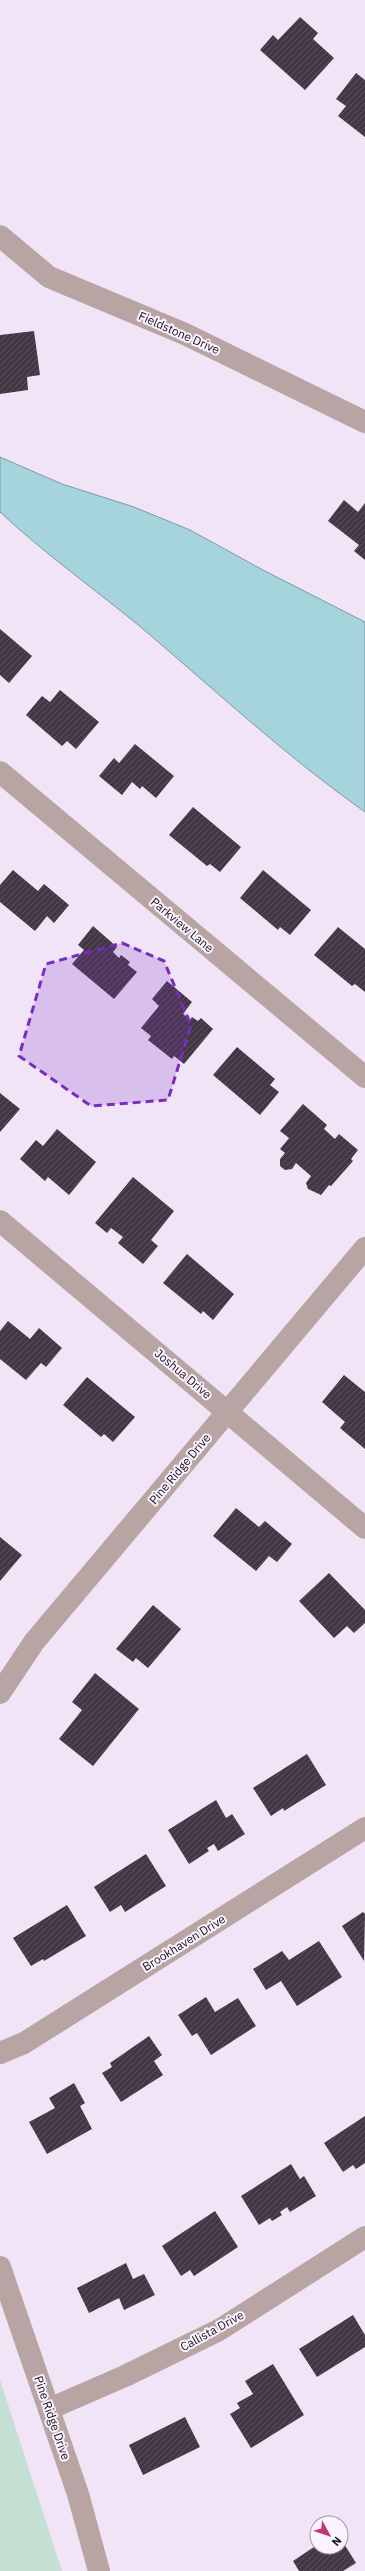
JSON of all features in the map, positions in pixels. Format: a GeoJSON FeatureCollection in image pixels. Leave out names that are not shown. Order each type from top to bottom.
{"type":"FeatureCollection","features":[{"type":"Feature","properties":{"kind":"street","name":"Fieldstone Drive"},"geometry":{"type":"LineString","coordinates":[[1,239],[48,277],[185,334],[365,422]]}},
{"type":"Feature","properties":{"kind":"street","name":"Parkview Lane"},"geometry":{"type":"LineString","coordinates":[[2,778],[365,1077]]}},
{"type":"Feature","properties":{"kind":"street","name":"Joshua Drive"},"geometry":{"type":"LineString","coordinates":[[0,1221],[228,1411],[365,1528]]}},
{"type":"Feature","properties":{"kind":"street","name":"Pine Ridge Drive"},"geometry":{"type":"LineString","coordinates":[[3,1679],[365,1248]]}},
{"type":"Feature","properties":{"kind":"street","name":"Brookhaven Drive"},"geometry":{"type":"LineString","coordinates":[[0,2053],[31,2039],[365,1828]]}},
{"type":"Feature","properties":{"kind":"street","name":"Callista Drive"},"geometry":{"type":"LineString","coordinates":[[49,2409],[125,2376],[219,2330],[365,2237]]}},
{"type":"Feature","properties":{"kind":"street","name":"Pine Ridge Drive"},"geometry":{"type":"LineString","coordinates":[[0,2268],[78,2494],[99,2571]]}},
{"type":"Feature","properties":{"kind":"highlighted area"},"geometry":{"type":"Polygon","coordinates":[[[122,943],[164,961],[191,1025],[168,1100],[91,1106],[19,1056],[46,964],[122,943]]]}},
{"type":"Feature","properties":{"kind":"shaded area"},"geometry":{"type":"Polygon","coordinates":[[[0,457],[62,484],[134,507],[190,530],[263,570],[365,622],[365,812],[308,769],[252,723],[143,629],[53,557],[0,512],[0,457]]]}},
{"type":"Feature","properties":{"kind":"shaded area"},"geometry":{"type":"Polygon","coordinates":[[[0,2380],[62,2571],[0,2571],[0,2380]]]}},
{"type":"Feature","properties":{"kind":"building"},"geometry":{"type":"Polygon","coordinates":[[[300,17],[318,33],[313,39],[334,58],[305,90],[260,50],[273,35],[278,40],[300,17]]]}},
{"type":"Feature","properties":{"kind":"building"},"geometry":{"type":"Polygon","coordinates":[[[356,73],[365,80],[365,137],[338,116],[346,106],[336,99],[356,73]]]}},
{"type":"Feature","properties":{"kind":"building"},"geometry":{"type":"Polygon","coordinates":[[[34,331],[40,375],[27,377],[28,390],[0,394],[0,335],[34,331]]]}},
{"type":"Feature","properties":{"kind":"building"},"geometry":{"type":"Polygon","coordinates":[[[344,500],[358,512],[365,503],[365,560],[354,551],[359,545],[328,521],[344,500]]]}},
{"type":"Feature","properties":{"kind":"building"},"geometry":{"type":"Polygon","coordinates":[[[0,629],[32,656],[9,683],[0,675],[0,629]]]}},
{"type":"Feature","properties":{"kind":"building"},"geometry":{"type":"Polygon","coordinates":[[[60,690],[99,722],[76,749],[67,741],[62,746],[26,715],[42,696],[50,702],[60,690]]]}},
{"type":"Feature","properties":{"kind":"building"},"geometry":{"type":"Polygon","coordinates":[[[135,744],[174,776],[156,798],[142,786],[140,789],[132,782],[122,795],[99,776],[114,758],[119,763],[135,744]]]}},
{"type":"Feature","properties":{"kind":"building"},"geometry":{"type":"Polygon","coordinates":[[[193,807],[241,847],[220,872],[210,864],[207,866],[169,835],[193,807]]]}},
{"type":"Feature","properties":{"kind":"building"},"geometry":{"type":"Polygon","coordinates":[[[13,870],[38,891],[44,884],[69,905],[54,923],[47,916],[35,931],[0,902],[0,885],[13,870]]]}},
{"type":"Feature","properties":{"kind":"building"},"geometry":{"type":"Polygon","coordinates":[[[263,870],[311,910],[290,935],[280,927],[278,930],[240,898],[263,870]]]}},
{"type":"Feature","properties":{"kind":"building"},"geometry":{"type":"Polygon","coordinates":[[[93,926],[117,947],[113,952],[119,958],[121,955],[130,962],[128,965],[137,972],[114,999],[72,964],[84,950],[78,945],[93,926]]]}},
{"type":"Feature","properties":{"kind":"building"},"geometry":{"type":"Polygon","coordinates":[[[338,927],[365,949],[365,992],[355,984],[352,986],[314,955],[338,927]]]}},
{"type":"Feature","properties":{"kind":"building"},"geometry":{"type":"Polygon","coordinates":[[[167,981],[192,1002],[183,1014],[190,1020],[192,1017],[198,1021],[201,1018],[213,1029],[184,1064],[174,1056],[172,1059],[148,1040],[151,1036],[141,1028],[159,1006],[152,999],[167,981]]]}},
{"type":"Feature","properties":{"kind":"building"},"geometry":{"type":"Polygon","coordinates":[[[237,1047],[275,1079],[270,1085],[279,1092],[260,1115],[213,1075],[237,1047]]]}},
{"type":"Feature","properties":{"kind":"building"},"geometry":{"type":"Polygon","coordinates":[[[0,1093],[20,1109],[0,1132],[0,1093]]]}},
{"type":"Feature","properties":{"kind":"building"},"geometry":{"type":"Polygon","coordinates":[[[303,1104],[327,1125],[324,1129],[335,1139],[339,1134],[358,1150],[351,1159],[353,1161],[321,1195],[308,1189],[306,1183],[311,1176],[296,1163],[292,1169],[285,1170],[280,1166],[280,1159],[285,1153],[280,1149],[289,1138],[280,1131],[303,1104]]]}},
{"type":"Feature","properties":{"kind":"building"},"geometry":{"type":"Polygon","coordinates":[[[57,1129],[96,1162],[69,1195],[48,1177],[45,1181],[20,1159],[36,1140],[43,1146],[57,1129]]]}},
{"type":"Feature","properties":{"kind":"building"},"geometry":{"type":"Polygon","coordinates":[[[133,1177],[174,1211],[151,1240],[158,1246],[143,1264],[118,1243],[123,1237],[111,1228],[107,1233],[95,1223],[133,1177]]]}},
{"type":"Feature","properties":{"kind":"building"},"geometry":{"type":"Polygon","coordinates":[[[187,1254],[234,1294],[213,1320],[203,1311],[201,1314],[163,1283],[187,1254]]]}},
{"type":"Feature","properties":{"kind":"building"},"geometry":{"type":"Polygon","coordinates":[[[8,1321],[30,1339],[39,1328],[62,1348],[46,1367],[41,1363],[26,1380],[0,1359],[0,1331],[8,1321]]]}},
{"type":"Feature","properties":{"kind":"building"},"geometry":{"type":"Polygon","coordinates":[[[344,1375],[365,1392],[365,1449],[340,1428],[345,1422],[322,1402],[344,1375]]]}},
{"type":"Feature","properties":{"kind":"building"},"geometry":{"type":"Polygon","coordinates":[[[87,1377],[135,1417],[113,1442],[104,1434],[101,1437],[63,1405],[87,1377]]]}},
{"type":"Feature","properties":{"kind":"building"},"geometry":{"type":"Polygon","coordinates":[[[236,1508],[259,1527],[265,1521],[292,1544],[277,1562],[269,1556],[256,1571],[213,1536],[236,1508]]]}},
{"type":"Feature","properties":{"kind":"building"},"geometry":{"type":"Polygon","coordinates":[[[0,1537],[22,1555],[0,1581],[0,1537]]]}},
{"type":"Feature","properties":{"kind":"building"},"geometry":{"type":"Polygon","coordinates":[[[329,1573],[365,1610],[365,1623],[354,1633],[347,1626],[334,1638],[299,1601],[329,1573]]]}},
{"type":"Feature","properties":{"kind":"building"},"geometry":{"type":"Polygon","coordinates":[[[153,1605],[181,1629],[148,1668],[136,1658],[133,1662],[116,1649],[153,1605]]]}},
{"type":"Feature","properties":{"kind":"building"},"geometry":{"type":"Polygon","coordinates":[[[95,1673],[139,1709],[93,1766],[59,1739],[82,1710],[72,1702],[95,1673]]]}},
{"type":"Feature","properties":{"kind":"building"},"geometry":{"type":"Polygon","coordinates":[[[307,1754],[326,1785],[284,1811],[283,1808],[271,1816],[253,1788],[307,1754]]]}},
{"type":"Feature","properties":{"kind":"building"},"geometry":{"type":"Polygon","coordinates":[[[216,1800],[226,1818],[232,1814],[245,1834],[218,1851],[214,1844],[207,1848],[209,1851],[189,1864],[168,1830],[216,1800]]]}},
{"type":"Feature","properties":{"kind":"building"},"geometry":{"type":"Polygon","coordinates":[[[146,1854],[166,1886],[125,1912],[121,1905],[110,1912],[94,1887],[146,1854]]]}},
{"type":"Feature","properties":{"kind":"building"},"geometry":{"type":"Polygon","coordinates":[[[67,1905],[86,1936],[44,1961],[43,1959],[31,1966],[13,1938],[67,1905]]]}},
{"type":"Feature","properties":{"kind":"building"},"geometry":{"type":"Polygon","coordinates":[[[363,1912],[365,1914],[364,1961],[342,1926],[363,1912]]]}},
{"type":"Feature","properties":{"kind":"building"},"geometry":{"type":"Polygon","coordinates":[[[319,1941],[342,1977],[297,2006],[281,1981],[266,1990],[253,1969],[282,1951],[289,1960],[319,1941]]]}},
{"type":"Feature","properties":{"kind":"building"},"geometry":{"type":"Polygon","coordinates":[[[206,1997],[215,2012],[238,1998],[256,2026],[211,2055],[197,2033],[192,2036],[178,2015],[206,1997]]]}},
{"type":"Feature","properties":{"kind":"building"},"geometry":{"type":"Polygon","coordinates":[[[149,2036],[162,2055],[154,2061],[163,2075],[121,2102],[102,2073],[112,2067],[110,2063],[149,2036]]]}},
{"type":"Feature","properties":{"kind":"building"},"geometry":{"type":"Polygon","coordinates":[[[74,2083],[85,2103],[80,2106],[92,2129],[47,2154],[29,2122],[55,2108],[49,2098],[74,2083]]]}},
{"type":"Feature","properties":{"kind":"building"},"geometry":{"type":"Polygon","coordinates":[[[365,2116],[365,2163],[356,2169],[353,2165],[343,2172],[324,2143],[365,2116]]]}},
{"type":"Feature","properties":{"kind":"building"},"geometry":{"type":"Polygon","coordinates":[[[291,2164],[300,2179],[304,2176],[316,2196],[290,2212],[287,2207],[280,2212],[282,2215],[272,2221],[270,2218],[259,2225],[241,2196],[291,2164]]]}},
{"type":"Feature","properties":{"kind":"building"},"geometry":{"type":"Polygon","coordinates":[[[215,2211],[238,2247],[194,2276],[190,2270],[181,2276],[162,2246],[215,2211]]]}},
{"type":"Feature","properties":{"kind":"building"},"geometry":{"type":"Polygon","coordinates":[[[126,2263],[133,2279],[144,2274],[155,2295],[124,2310],[119,2298],[89,2313],[77,2288],[126,2263]]]}},
{"type":"Feature","properties":{"kind":"building"},"geometry":{"type":"Polygon","coordinates":[[[353,2315],[365,2335],[365,2347],[317,2377],[299,2349],[353,2315]]]}},
{"type":"Feature","properties":{"kind":"building"},"geometry":{"type":"Polygon","coordinates":[[[273,2364],[304,2415],[251,2448],[230,2414],[240,2408],[237,2403],[253,2394],[245,2381],[273,2364]]]}},
{"type":"Feature","properties":{"kind":"building"},"geometry":{"type":"Polygon","coordinates":[[[185,2417],[200,2447],[143,2475],[129,2445],[185,2417]]]}},
{"type":"Feature","properties":{"kind":"building"},"geometry":{"type":"Polygon","coordinates":[[[309,2550],[309,2555],[349,2555],[349,2552],[356,2563],[343,2571],[299,2571],[293,2561],[309,2550]]]}}]}
